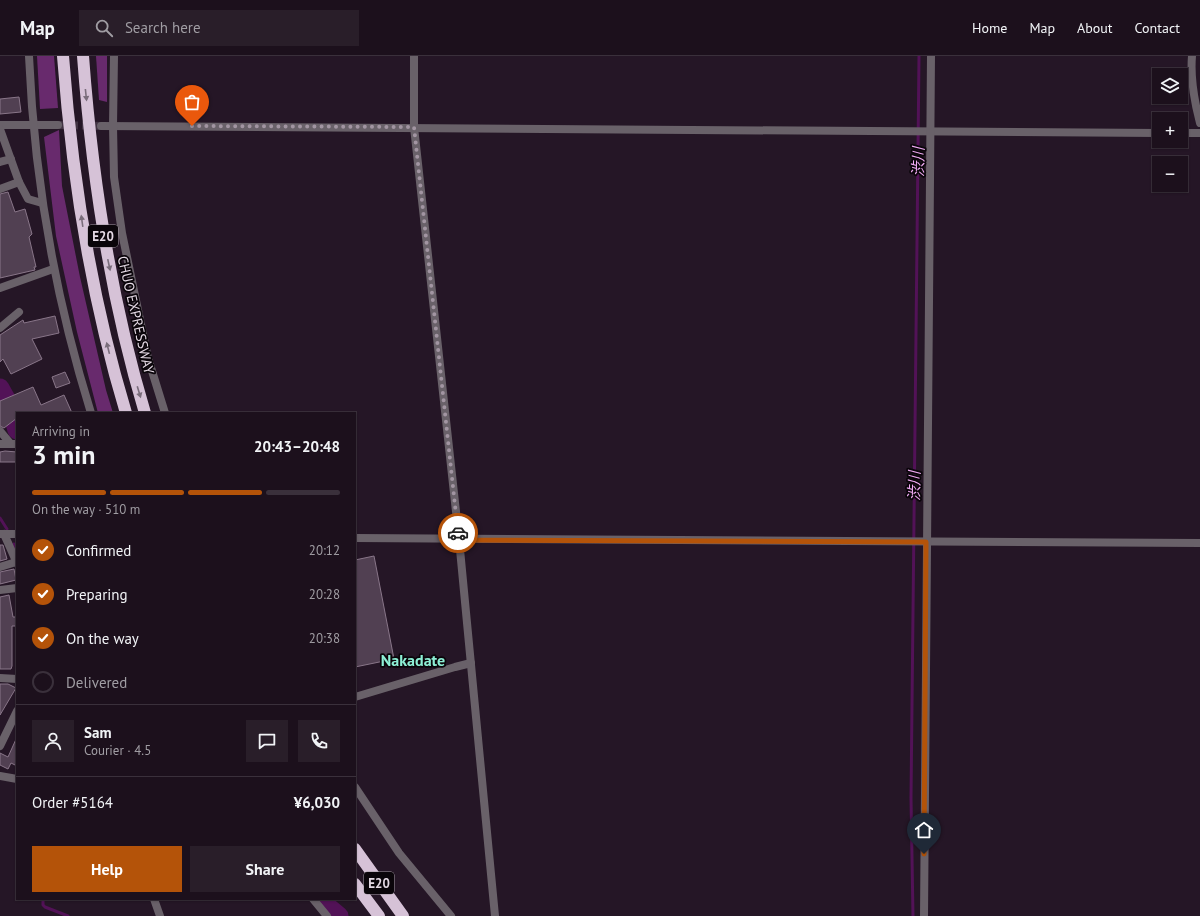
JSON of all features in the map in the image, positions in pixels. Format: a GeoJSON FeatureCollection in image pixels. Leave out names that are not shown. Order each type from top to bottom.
{"type":"FeatureCollection","features":[{"type":"Feature","properties":{"kind":"highway","name":"E20"},"geometry":{"type":"LineString","coordinates":[[64,56],[84,236],[100,318],[126,412]]}},
{"type":"Feature","properties":{"kind":"highway","name":"CHUO EXPRESSWAY"},"geometry":{"type":"LineString","coordinates":[[83,56],[92,160],[102,232],[118,310],[145,412]]}},
{"type":"Feature","properties":{"kind":"highway","name":"E20"},"geometry":{"type":"LineString","coordinates":[[356,850],[403,916]]}},
{"type":"Feature","properties":{"kind":"highway","name":"E20"},"geometry":{"type":"LineString","coordinates":[[356,885],[379,916]]}},
{"type":"Feature","properties":{"kind":"street"},"geometry":{"type":"LineString","coordinates":[[29,56],[42,203],[53,269],[80,378],[91,412]]}},
{"type":"Feature","properties":{"kind":"street"},"geometry":{"type":"LineString","coordinates":[[114,56],[114,177],[122,233],[148,358],[165,412]]}},
{"type":"Feature","properties":{"kind":"street"},"geometry":{"type":"LineString","coordinates":[[414,56],[414,127],[459,540],[495,916]]}},
{"type":"Feature","properties":{"kind":"street"},"geometry":{"type":"LineString","coordinates":[[924,916],[924,542],[931,56]]}},
{"type":"Feature","properties":{"kind":"street"},"geometry":{"type":"LineString","coordinates":[[1192,56],[1191,72],[1194,104],[1200,123]]}},
{"type":"Feature","properties":{"kind":"street"},"geometry":{"type":"LineString","coordinates":[[0,125],[58,125]]}},
{"type":"Feature","properties":{"kind":"street"},"geometry":{"type":"LineString","coordinates":[[101,126],[1152,133]]}},
{"type":"Feature","properties":{"kind":"street"},"geometry":{"type":"LineString","coordinates":[[0,129],[19,182],[28,199],[42,203]]}},
{"type":"Feature","properties":{"kind":"street"},"geometry":{"type":"LineString","coordinates":[[1188,133],[1200,133]]}},
{"type":"Feature","properties":{"kind":"street"},"geometry":{"type":"LineString","coordinates":[[0,162],[11,158]]}},
{"type":"Feature","properties":{"kind":"street"},"geometry":{"type":"LineString","coordinates":[[0,189],[19,182]]}},
{"type":"Feature","properties":{"kind":"street"},"geometry":{"type":"LineString","coordinates":[[0,288],[53,269]]}},
{"type":"Feature","properties":{"kind":"street"},"geometry":{"type":"LineString","coordinates":[[0,328],[19,312]]}},
{"type":"Feature","properties":{"kind":"street"},"geometry":{"type":"LineString","coordinates":[[0,431],[13,444]]}},
{"type":"Feature","properties":{"kind":"street"},"geometry":{"type":"LineString","coordinates":[[0,444],[13,444]]}},
{"type":"Feature","properties":{"kind":"street"},"geometry":{"type":"LineString","coordinates":[[16,534],[2,534],[16,561]]}},
{"type":"Feature","properties":{"kind":"street"},"geometry":{"type":"LineString","coordinates":[[356,538],[459,540],[1200,543]]}},
{"type":"Feature","properties":{"kind":"street"},"geometry":{"type":"LineString","coordinates":[[0,567],[16,563]]}},
{"type":"Feature","properties":{"kind":"street"},"geometry":{"type":"LineString","coordinates":[[0,590],[16,588]]}},
{"type":"Feature","properties":{"kind":"street"},"geometry":{"type":"LineString","coordinates":[[356,697],[455,667],[471,664]]}},
{"type":"Feature","properties":{"kind":"street"},"geometry":{"type":"LineString","coordinates":[[0,678],[16,679]]}},
{"type":"Feature","properties":{"kind":"street"},"geometry":{"type":"LineString","coordinates":[[0,746],[16,713]]}},
{"type":"Feature","properties":{"kind":"street"},"geometry":{"type":"LineString","coordinates":[[0,776],[16,779]]}},
{"type":"Feature","properties":{"kind":"street"},"geometry":{"type":"LineString","coordinates":[[356,788],[399,853],[451,916]]}},
{"type":"Feature","properties":{"kind":"street"},"geometry":{"type":"LineString","coordinates":[[154,900],[160,916]]}},
{"type":"Feature","properties":{"kind":"street"},"geometry":{"type":"LineString","coordinates":[[315,900],[326,916]]}},
{"type":"Feature","properties":{"kind":"shaded area"},"geometry":{"type":"Polygon","coordinates":[[[37,56],[54,56],[58,108],[40,109],[37,56]]]}},
{"type":"Feature","properties":{"kind":"shaded area"},"geometry":{"type":"Polygon","coordinates":[[[96,56],[107,56],[107,102],[99,100],[96,56]]]}},
{"type":"Feature","properties":{"kind":"shaded area"},"geometry":{"type":"Polygon","coordinates":[[[59,130],[62,186],[80,277],[106,390],[113,412],[98,412],[77,332],[56,236],[44,137],[59,130]]]}},
{"type":"Feature","properties":{"kind":"building"},"geometry":{"type":"Polygon","coordinates":[[[19,97],[21,112],[0,114],[0,99],[19,97]]]}},
{"type":"Feature","properties":{"kind":"building"},"geometry":{"type":"Polygon","coordinates":[[[8,192],[15,212],[25,209],[32,234],[29,237],[36,267],[34,267],[35,270],[0,278],[0,194],[8,192]]]}},
{"type":"Feature","properties":{"kind":"building"},"geometry":{"type":"Polygon","coordinates":[[[55,316],[59,333],[32,339],[42,359],[11,374],[3,359],[0,362],[0,335],[23,320],[24,323],[55,316]]]}},
{"type":"Feature","properties":{"kind":"building"},"geometry":{"type":"Polygon","coordinates":[[[65,372],[70,383],[56,388],[52,377],[65,372]]]}},
{"type":"Feature","properties":{"kind":"building"},"geometry":{"type":"Polygon","coordinates":[[[33,387],[41,405],[64,395],[72,412],[16,412],[16,419],[4,428],[0,426],[0,401],[33,387]]]}},
{"type":"Feature","properties":{"kind":"building"},"geometry":{"type":"Polygon","coordinates":[[[0,452],[16,452],[16,462],[0,462],[0,452]]]}},
{"type":"Feature","properties":{"kind":"building"},"geometry":{"type":"Polygon","coordinates":[[[0,545],[3,545],[7,559],[0,561],[0,545]]]}},
{"type":"Feature","properties":{"kind":"building"},"geometry":{"type":"Polygon","coordinates":[[[374,556],[394,659],[356,667],[356,560],[374,556]]]}},
{"type":"Feature","properties":{"kind":"building"},"geometry":{"type":"Polygon","coordinates":[[[14,569],[16,580],[0,584],[0,572],[14,569]]]}},
{"type":"Feature","properties":{"kind":"building"},"geometry":{"type":"Polygon","coordinates":[[[9,595],[13,617],[16,617],[16,626],[12,626],[12,666],[11,669],[0,669],[0,597],[9,595]]]}},
{"type":"Feature","properties":{"kind":"building"},"geometry":{"type":"Polygon","coordinates":[[[0,684],[8,684],[16,688],[0,715],[0,684]]]}},
{"type":"Feature","properties":{"kind":"building"},"geometry":{"type":"Polygon","coordinates":[[[16,739],[16,766],[11,763],[8,769],[0,765],[0,753],[8,757],[16,739]]]}},
{"type":"Feature","properties":{"kind":"waterway","name":"渋川"},"geometry":{"type":"LineString","coordinates":[[913,916],[911,798],[919,56]]}},
{"type":"Feature","properties":{"kind":"waterway"},"geometry":{"type":"LineString","coordinates":[[0,388],[10,406],[16,427]]}},
{"type":"Feature","properties":{"kind":"waterway"},"geometry":{"type":"LineString","coordinates":[[0,518],[7,529]]}},
{"type":"Feature","properties":{"kind":"waterway"},"geometry":{"type":"LineString","coordinates":[[14,544],[16,549]]}},
{"type":"Feature","properties":{"kind":"waterway"},"geometry":{"type":"LineString","coordinates":[[43,900],[43,905],[45,907],[68,916]]}},
{"type":"Feature","properties":{"kind":"waterway"},"geometry":{"type":"LineString","coordinates":[[323,900],[327,906],[339,916]]}},
{"type":"Feature","properties":{"kind":"tunnel"},"geometry":{"type":"LineString","coordinates":[[58,125],[101,126]]}},
{"type":"Feature","properties":{"kind":"way so far"},"geometry":{"type":"LineString","coordinates":[[192,126],[414,127],[458,533]]}},
{"type":"Feature","properties":{"kind":"district","name":"Nakadate"},"geometry":{"type":"Point","coordinates":[413,660]}},
{"type":"Feature","properties":{"kind":"route"},"geometry":{"type":"LineString","coordinates":[[458,533],[459,540],[926,542],[924,854]]}}]}
